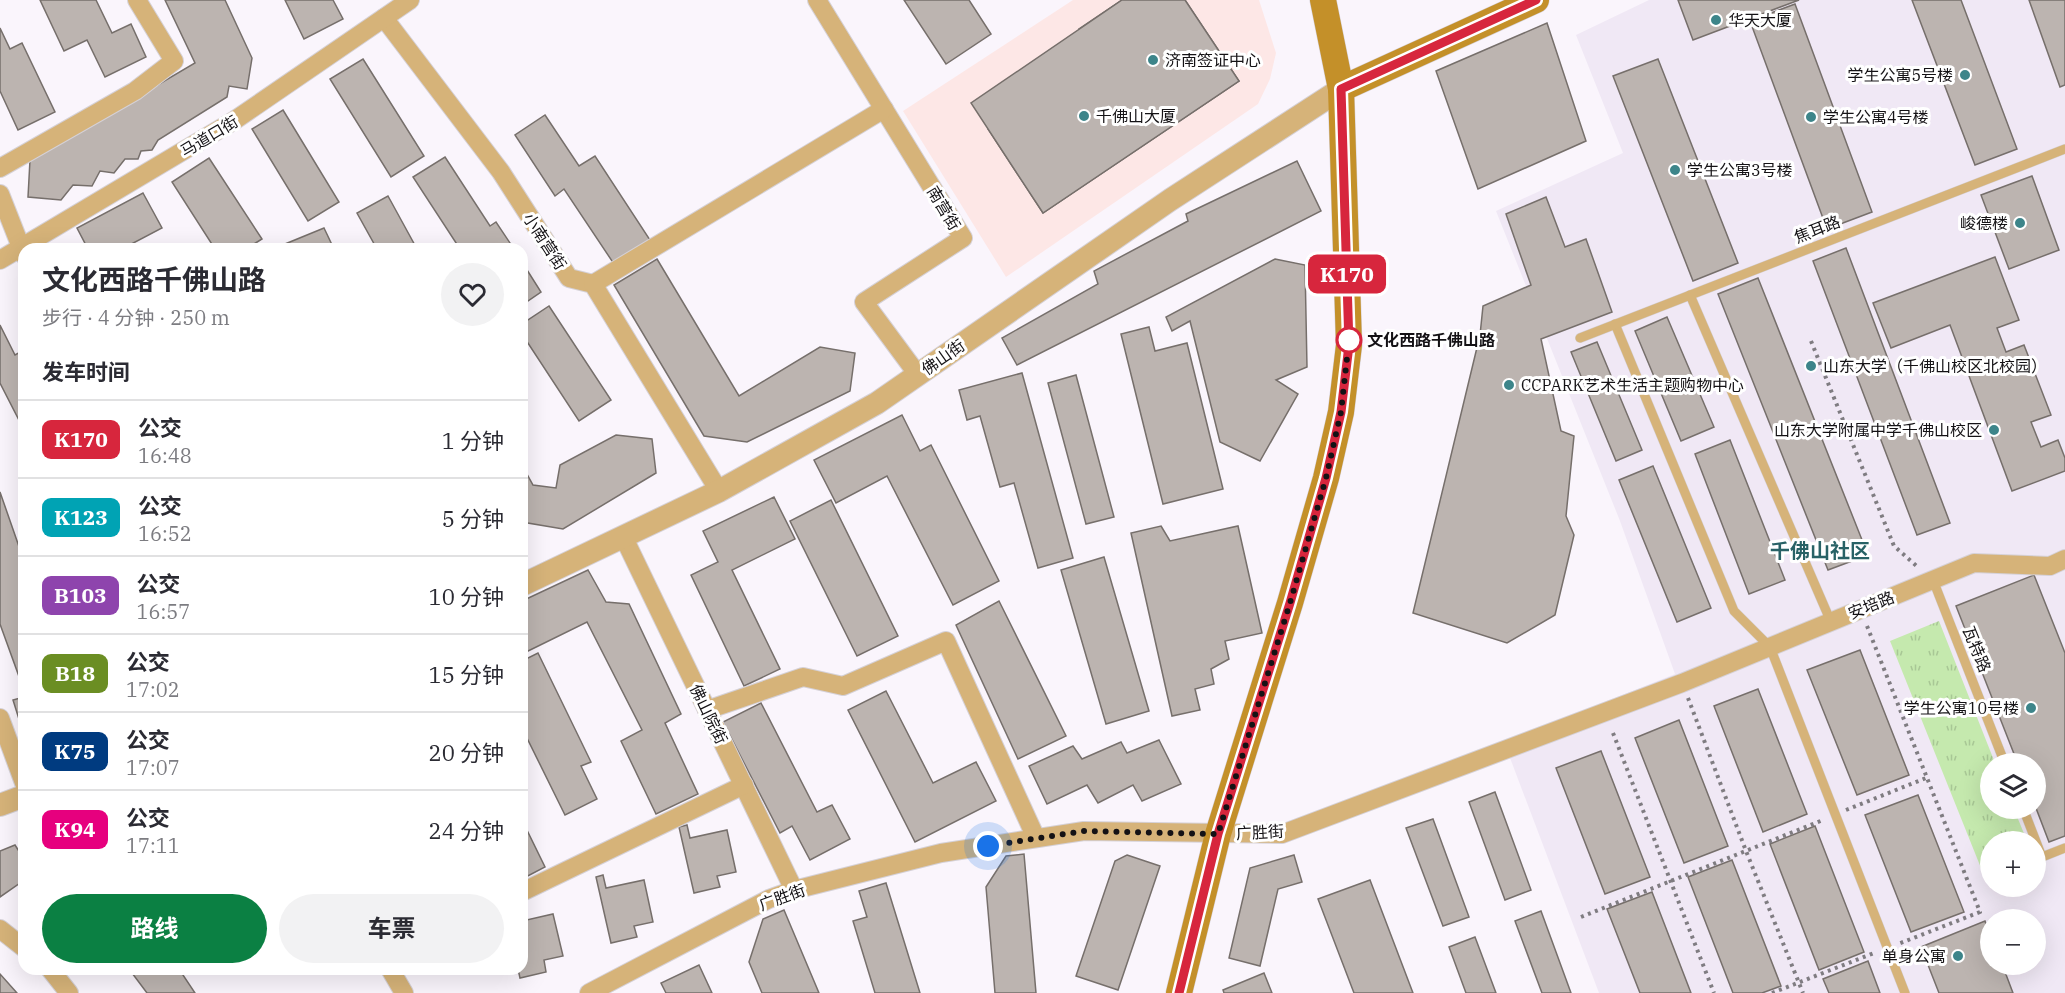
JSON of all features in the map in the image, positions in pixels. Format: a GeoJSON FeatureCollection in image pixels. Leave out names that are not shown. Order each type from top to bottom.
{"type":"FeatureCollection","features":[{"type":"Feature","properties":{"kind":"main road"},"geometry":{"type":"LineString","coordinates":[[1179,993],[1218,834],[1290,603],[1326,478],[1341,412],[1349,345],[1341,89],[1323,0]]}},
{"type":"Feature","properties":{"kind":"main road"},"geometry":{"type":"LineString","coordinates":[[1341,89],[1536,0]]}},
{"type":"Feature","properties":{"kind":"street"},"geometry":{"type":"LineString","coordinates":[[0,168],[135,91],[174,60],[137,0]]}},
{"type":"Feature","properties":{"kind":"street","name":"马道口街"},"geometry":{"type":"LineString","coordinates":[[37,243],[235,120],[410,0]]}},
{"type":"Feature","properties":{"kind":"street","name":"南营街"},"geometry":{"type":"LineString","coordinates":[[817,0],[963,238],[864,302],[918,375]]}},
{"type":"Feature","properties":{"kind":"street","name":"小南营街"},"geometry":{"type":"LineString","coordinates":[[384,18],[501,172],[569,278],[593,284]]}},
{"type":"Feature","properties":{"kind":"street","name":"佛山街"},"geometry":{"type":"LineString","coordinates":[[528,582],[719,491],[877,403],[1170,200],[1341,89]]}},
{"type":"Feature","properties":{"kind":"street"},"geometry":{"type":"LineString","coordinates":[[719,491],[593,284],[884,109]]}},
{"type":"Feature","properties":{"kind":"street"},"geometry":{"type":"LineString","coordinates":[[0,194],[19,243]]}},
{"type":"Feature","properties":{"kind":"street","name":"马道口街"},"geometry":{"type":"LineString","coordinates":[[0,261],[18,254]]}},
{"type":"Feature","properties":{"kind":"street","name":"佛山院街"},"geometry":{"type":"LineString","coordinates":[[624,538],[794,890]]}},
{"type":"Feature","properties":{"kind":"street","name":"安培路"},"geometry":{"type":"LineString","coordinates":[[1682,683],[1974,563],[2050,566],[2065,559]]}},
{"type":"Feature","properties":{"kind":"street"},"geometry":{"type":"LineString","coordinates":[[707,710],[803,677],[843,686],[946,641],[1036,838]]}},
{"type":"Feature","properties":{"kind":"street","name":"广胜街"},"geometry":{"type":"LineString","coordinates":[[589,993],[769,899],[794,890],[941,853],[1084,831],[1282,834],[1682,683]]}},
{"type":"Feature","properties":{"kind":"street"},"geometry":{"type":"LineString","coordinates":[[0,718],[18,767]]}},
{"type":"Feature","properties":{"kind":"street"},"geometry":{"type":"LineString","coordinates":[[528,889],[744,785]]}},
{"type":"Feature","properties":{"kind":"street"},"geometry":{"type":"LineString","coordinates":[[0,805],[18,798]]}},
{"type":"Feature","properties":{"kind":"street"},"geometry":{"type":"LineString","coordinates":[[0,929],[18,943]]}},
{"type":"Feature","properties":{"kind":"street"},"geometry":{"type":"LineString","coordinates":[[55,975],[69,993]]}},
{"type":"Feature","properties":{"kind":"street"},"geometry":{"type":"LineString","coordinates":[[394,975],[405,993]]}},
{"type":"Feature","properties":{"kind":"lane","name":"焦耳路"},"geometry":{"type":"LineString","coordinates":[[1580,338],[2065,149]]}},
{"type":"Feature","properties":{"kind":"lane"},"geometry":{"type":"LineString","coordinates":[[1690,295],[1831,622]]}},
{"type":"Feature","properties":{"kind":"lane"},"geometry":{"type":"LineString","coordinates":[[1615,324],[1734,611],[1770,647],[1905,993]]}},
{"type":"Feature","properties":{"kind":"lane","name":"瓦特路"},"geometry":{"type":"LineString","coordinates":[[1933,580],[2001,753]]}},
{"type":"Feature","properties":{"kind":"lane"},"geometry":{"type":"LineString","coordinates":[[2027,819],[2042,857],[2065,848]]}},
{"type":"Feature","properties":{"kind":"path"},"geometry":{"type":"LineString","coordinates":[[1811,341],[1894,546],[1933,580]]}},
{"type":"Feature","properties":{"kind":"path"},"geometry":{"type":"LineString","coordinates":[[1860,610],[1980,912]]}},
{"type":"Feature","properties":{"kind":"path"},"geometry":{"type":"LineString","coordinates":[[1682,683],[1803,993]]}},
{"type":"Feature","properties":{"kind":"path"},"geometry":{"type":"LineString","coordinates":[[1613,733],[1714,993]]}},
{"type":"Feature","properties":{"kind":"path"},"geometry":{"type":"LineString","coordinates":[[1581,917],[1926,778]]}},
{"type":"Feature","properties":{"kind":"shaded area"},"geometry":{"type":"Polygon","coordinates":[[[1073,0],[1259,0],[1276,53],[1270,79],[1258,104],[1006,277],[903,111],[1073,0]]]}},
{"type":"Feature","properties":{"kind":"shaded area","name":"山东大学（千佛山校区北校园）"},"geometry":{"type":"Polygon","coordinates":[[[1649,0],[2065,0],[2065,993],[1599,993],[1504,742],[1675,674],[1620,521],[1496,211],[1623,153],[1576,35],[1649,0]]]}},
{"type":"Feature","properties":{"kind":"green space"},"geometry":{"type":"Polygon","coordinates":[[[1939,621],[1991,753],[1980,753],[1980,819],[2018,819],[2023,831],[1980,831],[1980,866],[1890,641],[1939,621]]]}},
{"type":"Feature","properties":{"kind":"building"},"geometry":{"type":"Polygon","coordinates":[[[40,0],[96,0],[112,33],[131,24],[146,57],[105,77],[87,40],[64,51],[40,0]]]}},
{"type":"Feature","properties":{"kind":"building"},"geometry":{"type":"Polygon","coordinates":[[[165,0],[225,0],[252,58],[247,89],[229,86],[227,97],[158,140],[152,150],[141,151],[138,159],[125,159],[114,173],[100,171],[92,186],[73,185],[61,200],[28,197],[30,160],[195,63],[165,0]]]}},
{"type":"Feature","properties":{"kind":"building"},"geometry":{"type":"Polygon","coordinates":[[[285,0],[333,0],[343,19],[304,39],[285,0]]]}},
{"type":"Feature","properties":{"kind":"building"},"geometry":{"type":"Polygon","coordinates":[[[904,0],[969,0],[991,34],[946,64],[904,0]]]}},
{"type":"Feature","properties":{"kind":"building","name":"千佛山大厦"},"geometry":{"type":"Polygon","coordinates":[[[1122,0],[1185,0],[1239,81],[1043,213],[988,129],[1098,57],[1079,29],[1122,0]]]}},
{"type":"Feature","properties":{"kind":"building","name":"千佛山大厦"},"geometry":{"type":"Polygon","coordinates":[[[1122,0],[1185,0],[1239,81],[1043,213],[971,103],[1122,0]]]}},
{"type":"Feature","properties":{"kind":"building","name":"华天大厦"},"geometry":{"type":"Polygon","coordinates":[[[1678,0],[1799,0],[1693,40],[1678,0]]]}},
{"type":"Feature","properties":{"kind":"building","name":"学生公寓5号楼"},"geometry":{"type":"Polygon","coordinates":[[[1912,0],[1961,0],[2017,149],[1975,165],[1912,0]]]}},
{"type":"Feature","properties":{"kind":"building"},"geometry":{"type":"Polygon","coordinates":[[[2029,0],[2065,0],[2065,85],[2060,87],[2029,0]]]}},
{"type":"Feature","properties":{"kind":"building","name":"学生公寓4号楼"},"geometry":{"type":"Polygon","coordinates":[[[1795,4],[1872,212],[1827,229],[1750,21],[1795,4]]]}},
{"type":"Feature","properties":{"kind":"building"},"geometry":{"type":"Polygon","coordinates":[[[1547,23],[1586,141],[1478,189],[1436,71],[1547,23]]]}},
{"type":"Feature","properties":{"kind":"building"},"geometry":{"type":"Polygon","coordinates":[[[0,28],[10,49],[22,43],[55,112],[18,130],[0,91],[0,28]]]}},
{"type":"Feature","properties":{"kind":"building"},"geometry":{"type":"Polygon","coordinates":[[[363,59],[424,156],[391,177],[330,79],[363,59]]]}},
{"type":"Feature","properties":{"kind":"building","name":"学生公寓3号楼"},"geometry":{"type":"Polygon","coordinates":[[[1658,59],[1738,263],[1693,281],[1613,76],[1658,59]]]}},
{"type":"Feature","properties":{"kind":"building"},"geometry":{"type":"Polygon","coordinates":[[[283,110],[339,202],[308,221],[252,129],[283,110]]]}},
{"type":"Feature","properties":{"kind":"building"},"geometry":{"type":"Polygon","coordinates":[[[545,115],[579,166],[595,156],[650,240],[614,264],[564,189],[555,196],[515,135],[545,115]]]}},
{"type":"Feature","properties":{"kind":"building"},"geometry":{"type":"Polygon","coordinates":[[[445,157],[490,226],[496,222],[510,243],[456,243],[413,177],[445,157]]]}},
{"type":"Feature","properties":{"kind":"building"},"geometry":{"type":"Polygon","coordinates":[[[209,158],[262,239],[256,243],[211,243],[172,182],[209,158]]]}},
{"type":"Feature","properties":{"kind":"building"},"geometry":{"type":"Polygon","coordinates":[[[1297,161],[1321,211],[1017,365],[1002,338],[1098,284],[1094,271],[1188,221],[1186,214],[1297,161]]]}},
{"type":"Feature","properties":{"kind":"building","name":"峻德楼"},"geometry":{"type":"Polygon","coordinates":[[[2032,176],[2059,250],[2009,269],[1981,195],[2032,176]]]}},
{"type":"Feature","properties":{"kind":"building"},"geometry":{"type":"Polygon","coordinates":[[[143,193],[162,228],[133,243],[85,243],[77,228],[143,193]]]}},
{"type":"Feature","properties":{"kind":"building"},"geometry":{"type":"Polygon","coordinates":[[[388,196],[414,243],[374,243],[357,213],[388,196]]]}},
{"type":"Feature","properties":{"kind":"building","name":"CCPARK艺术生活主题购物中心"},"geometry":{"type":"Polygon","coordinates":[[[1546,197],[1565,247],[1586,239],[1612,312],[1541,339],[1561,431],[1574,436],[1566,516],[1574,535],[1555,615],[1507,643],[1413,613],[1480,335],[1483,306],[1531,285],[1506,214],[1546,197]]]}},
{"type":"Feature","properties":{"kind":"building"},"geometry":{"type":"Polygon","coordinates":[[[324,228],[331,243],[287,243],[324,228]]]}},
{"type":"Feature","properties":{"kind":"building"},"geometry":{"type":"Polygon","coordinates":[[[1846,248],[1950,523],[1917,535],[1813,261],[1846,248]]]}},
{"type":"Feature","properties":{"kind":"building"},"geometry":{"type":"Polygon","coordinates":[[[1995,257],[2019,320],[1997,328],[2006,352],[2024,345],[2051,415],[2031,422],[2041,447],[2058,440],[2065,458],[2065,471],[2012,491],[1950,325],[1891,348],[1873,303],[1995,257]]]}},
{"type":"Feature","properties":{"kind":"building"},"geometry":{"type":"Polygon","coordinates":[[[657,259],[739,396],[820,347],[855,353],[850,391],[747,442],[704,436],[614,285],[657,259]]]}},
{"type":"Feature","properties":{"kind":"building"},"geometry":{"type":"Polygon","coordinates":[[[1275,259],[1305,265],[1307,367],[1276,380],[1298,394],[1260,461],[1220,442],[1190,321],[1172,331],[1166,317],[1275,259]]]}},
{"type":"Feature","properties":{"kind":"building"},"geometry":{"type":"Polygon","coordinates":[[[528,271],[541,292],[528,301],[528,271]]]}},
{"type":"Feature","properties":{"kind":"building"},"geometry":{"type":"Polygon","coordinates":[[[1758,278],[1868,555],[1828,570],[1718,294],[1758,278]]]}},
{"type":"Feature","properties":{"kind":"building"},"geometry":{"type":"Polygon","coordinates":[[[549,306],[611,400],[579,421],[528,343],[528,320],[549,306]]]}},
{"type":"Feature","properties":{"kind":"building"},"geometry":{"type":"Polygon","coordinates":[[[1667,317],[1714,427],[1681,441],[1635,331],[1667,317]]]}},
{"type":"Feature","properties":{"kind":"building"},"geometry":{"type":"Polygon","coordinates":[[[0,325],[15,355],[18,353],[18,418],[0,383],[0,325]]]}},
{"type":"Feature","properties":{"kind":"building"},"geometry":{"type":"Polygon","coordinates":[[[1149,327],[1155,351],[1187,343],[1223,489],[1163,504],[1121,334],[1149,327]]]}},
{"type":"Feature","properties":{"kind":"building"},"geometry":{"type":"Polygon","coordinates":[[[1597,342],[1642,450],[1616,461],[1571,352],[1597,342]]]}},
{"type":"Feature","properties":{"kind":"building"},"geometry":{"type":"Polygon","coordinates":[[[1022,373],[1073,558],[1038,568],[1014,483],[1000,487],[980,416],[967,420],[959,390],[1022,373]]]}},
{"type":"Feature","properties":{"kind":"building"},"geometry":{"type":"Polygon","coordinates":[[[1076,375],[1114,517],[1086,524],[1048,383],[1076,375]]]}},
{"type":"Feature","properties":{"kind":"building"},"geometry":{"type":"Polygon","coordinates":[[[902,415],[920,451],[931,445],[999,581],[953,605],[887,476],[836,503],[814,460],[902,415]]]}},
{"type":"Feature","properties":{"kind":"building"},"geometry":{"type":"Polygon","coordinates":[[[616,435],[652,439],[656,473],[563,529],[528,523],[528,476],[533,485],[556,488],[560,465],[616,435]]]}},
{"type":"Feature","properties":{"kind":"building"},"geometry":{"type":"Polygon","coordinates":[[[1730,440],[1785,580],[1749,594],[1695,454],[1730,440]]]}},
{"type":"Feature","properties":{"kind":"building"},"geometry":{"type":"Polygon","coordinates":[[[1653,466],[1711,608],[1677,622],[1619,480],[1653,466]]]}},
{"type":"Feature","properties":{"kind":"building"},"geometry":{"type":"Polygon","coordinates":[[[0,492],[18,544],[18,674],[0,624],[0,492]]]}},
{"type":"Feature","properties":{"kind":"building"},"geometry":{"type":"Polygon","coordinates":[[[774,497],[795,539],[732,570],[780,669],[744,686],[691,575],[718,562],[703,531],[774,497]]]}},
{"type":"Feature","properties":{"kind":"building"},"geometry":{"type":"Polygon","coordinates":[[[831,500],[898,636],[857,656],[790,521],[831,500]]]}},
{"type":"Feature","properties":{"kind":"building"},"geometry":{"type":"Polygon","coordinates":[[[1161,526],[1170,541],[1238,526],[1262,633],[1225,641],[1229,659],[1211,669],[1214,684],[1195,689],[1200,710],[1172,716],[1131,533],[1161,526]]]}},
{"type":"Feature","properties":{"kind":"building"},"geometry":{"type":"Polygon","coordinates":[[[1104,557],[1149,711],[1106,724],[1061,570],[1104,557]]]}},
{"type":"Feature","properties":{"kind":"building"},"geometry":{"type":"Polygon","coordinates":[[[588,570],[606,602],[629,604],[681,714],[665,723],[698,794],[656,814],[621,741],[642,730],[587,622],[528,651],[528,598],[588,570]]]}},
{"type":"Feature","properties":{"kind":"building","name":"学生公寓10号楼"},"geometry":{"type":"Polygon","coordinates":[[[2034,575],[2065,653],[2065,836],[2049,842],[2040,819],[2046,819],[2046,753],[2014,753],[1956,606],[2034,575]]]}},
{"type":"Feature","properties":{"kind":"building"},"geometry":{"type":"Polygon","coordinates":[[[999,601],[1066,736],[1018,759],[956,625],[999,601]]]}},
{"type":"Feature","properties":{"kind":"building"},"geometry":{"type":"Polygon","coordinates":[[[1860,650],[1909,775],[1857,795],[1807,670],[1860,650]]]}},
{"type":"Feature","properties":{"kind":"building"},"geometry":{"type":"Polygon","coordinates":[[[538,653],[591,762],[581,766],[597,799],[565,815],[528,740],[528,658],[538,653]]]}},
{"type":"Feature","properties":{"kind":"building"},"geometry":{"type":"Polygon","coordinates":[[[1758,689],[1807,814],[1763,832],[1714,706],[1758,689]]]}},
{"type":"Feature","properties":{"kind":"building"},"geometry":{"type":"Polygon","coordinates":[[[886,691],[933,783],[976,762],[996,801],[915,842],[848,710],[886,691]]]}},
{"type":"Feature","properties":{"kind":"building"},"geometry":{"type":"Polygon","coordinates":[[[18,699],[18,716],[13,700],[18,699]]]}},
{"type":"Feature","properties":{"kind":"building"},"geometry":{"type":"Polygon","coordinates":[[[761,703],[817,812],[832,805],[850,839],[810,860],[792,826],[780,833],[723,722],[761,703]]]}},
{"type":"Feature","properties":{"kind":"building"},"geometry":{"type":"Polygon","coordinates":[[[1679,720],[1728,846],[1684,863],[1635,738],[1679,720]]]}},
{"type":"Feature","properties":{"kind":"building"},"geometry":{"type":"Polygon","coordinates":[[[1159,740],[1181,784],[1142,801],[1133,785],[1098,803],[1087,785],[1047,804],[1029,766],[1073,746],[1082,759],[1121,742],[1127,753],[1159,740]]]}},
{"type":"Feature","properties":{"kind":"building"},"geometry":{"type":"Polygon","coordinates":[[[1601,751],[1650,877],[1605,894],[1556,768],[1601,751]]]}},
{"type":"Feature","properties":{"kind":"building"},"geometry":{"type":"Polygon","coordinates":[[[1495,792],[1531,890],[1505,900],[1469,802],[1495,792]]]}},
{"type":"Feature","properties":{"kind":"building"},"geometry":{"type":"Polygon","coordinates":[[[1918,795],[1964,912],[1911,932],[1865,815],[1918,795]]]}},
{"type":"Feature","properties":{"kind":"building"},"geometry":{"type":"Polygon","coordinates":[[[1433,819],[1469,917],[1443,926],[1406,828],[1433,819]]]}},
{"type":"Feature","properties":{"kind":"building"},"geometry":{"type":"Polygon","coordinates":[[[687,825],[690,838],[727,830],[736,872],[717,876],[720,887],[694,893],[679,827],[687,825]]]}},
{"type":"Feature","properties":{"kind":"building"},"geometry":{"type":"Polygon","coordinates":[[[1815,826],[1864,952],[1819,970],[1770,844],[1815,826]]]}},
{"type":"Feature","properties":{"kind":"building"},"geometry":{"type":"Polygon","coordinates":[[[528,832],[545,867],[528,876],[528,832]]]}},
{"type":"Feature","properties":{"kind":"building"},"geometry":{"type":"Polygon","coordinates":[[[15,845],[18,850],[18,884],[0,897],[0,851],[15,845]]]}},
{"type":"Feature","properties":{"kind":"building"},"geometry":{"type":"Polygon","coordinates":[[[1024,854],[1036,993],[995,993],[986,887],[1006,856],[1024,854]]]}},
{"type":"Feature","properties":{"kind":"building"},"geometry":{"type":"Polygon","coordinates":[[[1127,855],[1160,866],[1118,990],[1076,976],[1115,861],[1127,855]]]}},
{"type":"Feature","properties":{"kind":"building"},"geometry":{"type":"Polygon","coordinates":[[[1294,855],[1302,882],[1278,889],[1260,966],[1229,958],[1250,868],[1294,855]]]}},
{"type":"Feature","properties":{"kind":"building"},"geometry":{"type":"Polygon","coordinates":[[[1732,860],[1781,986],[1762,993],[1733,993],[1688,877],[1732,860]]]}},
{"type":"Feature","properties":{"kind":"building"},"geometry":{"type":"Polygon","coordinates":[[[603,875],[606,888],[644,880],[653,922],[634,926],[637,937],[611,943],[596,877],[603,875]]]}},
{"type":"Feature","properties":{"kind":"building"},"geometry":{"type":"Polygon","coordinates":[[[1370,880],[1413,993],[1354,993],[1318,899],[1370,880]]]}},
{"type":"Feature","properties":{"kind":"building"},"geometry":{"type":"Polygon","coordinates":[[[886,883],[920,993],[875,993],[853,921],[867,917],[859,891],[886,883]]]}},
{"type":"Feature","properties":{"kind":"building"},"geometry":{"type":"Polygon","coordinates":[[[1652,892],[1691,993],[1640,993],[1607,909],[1652,892]]]}},
{"type":"Feature","properties":{"kind":"building"},"geometry":{"type":"Polygon","coordinates":[[[784,910],[819,993],[762,993],[749,962],[763,919],[784,910]]]}},
{"type":"Feature","properties":{"kind":"building"},"geometry":{"type":"Polygon","coordinates":[[[1541,911],[1571,993],[1542,993],[1515,921],[1541,911]]]}},
{"type":"Feature","properties":{"kind":"building"},"geometry":{"type":"Polygon","coordinates":[[[553,914],[563,956],[544,960],[546,972],[520,978],[519,975],[528,975],[528,920],[553,914]]]}},
{"type":"Feature","properties":{"kind":"building","name":"单身公寓"},"geometry":{"type":"Polygon","coordinates":[[[1980,923],[1980,975],[2006,975],[2013,993],[1939,993],[1921,947],[1980,923]]]}},
{"type":"Feature","properties":{"kind":"building"},"geometry":{"type":"Polygon","coordinates":[[[1475,937],[1496,993],[1466,993],[1449,947],[1475,937]]]}},
{"type":"Feature","properties":{"kind":"building"},"geometry":{"type":"Polygon","coordinates":[[[1868,961],[1880,993],[1829,993],[1823,979],[1868,961]]]}},
{"type":"Feature","properties":{"kind":"building"},"geometry":{"type":"Polygon","coordinates":[[[699,965],[712,993],[666,993],[661,983],[699,965]]]}},
{"type":"Feature","properties":{"kind":"building"},"geometry":{"type":"Polygon","coordinates":[[[1264,973],[1272,993],[1224,993],[1223,990],[1264,973]]]}},
{"type":"Feature","properties":{"kind":"building"},"geometry":{"type":"Polygon","coordinates":[[[0,974],[17,993],[0,993],[0,974]]]}},
{"type":"Feature","properties":{"kind":"building"},"geometry":{"type":"Polygon","coordinates":[[[134,975],[183,975],[195,993],[147,993],[134,975]]]}},
{"type":"Feature","properties":{"kind":"bus line","name":"K170"},"geometry":{"type":"LineString","coordinates":[[1179,993],[1218,834],[1290,603],[1326,478],[1341,412],[1349,345],[1341,89],[1536,0]]}},
{"type":"Feature","properties":{"kind":"place","name":"华天大厦"},"geometry":{"type":"Point","coordinates":[1716,20]}},
{"type":"Feature","properties":{"kind":"place","name":"济南签证中心"},"geometry":{"type":"Point","coordinates":[1153,60]}},
{"type":"Feature","properties":{"kind":"place","name":"学生公寓5号楼"},"geometry":{"type":"Point","coordinates":[1965,75]}},
{"type":"Feature","properties":{"kind":"place","name":"千佛山大厦"},"geometry":{"type":"Point","coordinates":[1084,116]}},
{"type":"Feature","properties":{"kind":"place","name":"学生公寓4号楼"},"geometry":{"type":"Point","coordinates":[1811,117]}},
{"type":"Feature","properties":{"kind":"place","name":"学生公寓3号楼"},"geometry":{"type":"Point","coordinates":[1675,170]}},
{"type":"Feature","properties":{"kind":"place","name":"峻德楼"},"geometry":{"type":"Point","coordinates":[2020,223]}},
{"type":"Feature","properties":{"kind":"place","name":"文化西路千佛山路"},"geometry":{"type":"Point","coordinates":[1349,340]}},
{"type":"Feature","properties":{"kind":"place","name":"山东大学（千佛山校区北校园）"},"geometry":{"type":"Point","coordinates":[1811,366]}},
{"type":"Feature","properties":{"kind":"place","name":"CCPARK艺术生活主题购物中心"},"geometry":{"type":"Point","coordinates":[1509,385]}},
{"type":"Feature","properties":{"kind":"place","name":"山东大学附属中学千佛山校区"},"geometry":{"type":"Point","coordinates":[1994,430]}},
{"type":"Feature","properties":{"kind":"place","name":"学生公寓10号楼"},"geometry":{"type":"Point","coordinates":[2031,708]}},
{"type":"Feature","properties":{"kind":"place","name":"单身公寓"},"geometry":{"type":"Point","coordinates":[1958,956]}},
{"type":"Feature","properties":{"kind":"district","name":"千佛山社区"},"geometry":{"type":"Point","coordinates":[1820,551]}},
{"type":"Feature","properties":{"kind":"route"},"geometry":{"type":"LineString","coordinates":[[988,846],[1084,831],[1218,834],[1290,603],[1326,478],[1341,412],[1349,340]]}}]}
